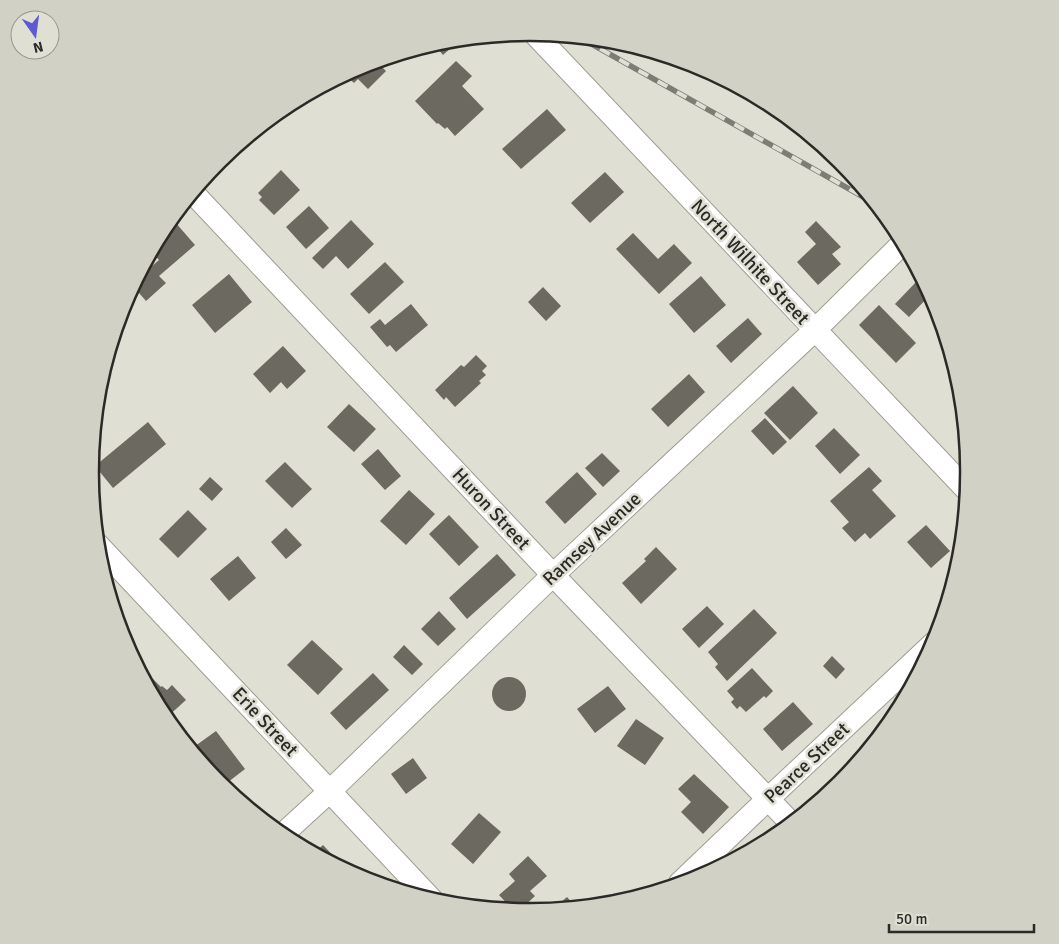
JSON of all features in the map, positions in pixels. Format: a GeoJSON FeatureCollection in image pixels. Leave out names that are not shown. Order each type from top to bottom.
{"type":"FeatureCollection","features":[{"type":"Feature","properties":{"kind":"street","name":"North Wilhite Street"},"geometry":{"type":"LineString","coordinates":[[542,41],[960,482]]}},
{"type":"Feature","properties":{"kind":"street","name":"Huron Street"},"geometry":{"type":"LineString","coordinates":[[198,198],[553,575],[786,818]]}},
{"type":"Feature","properties":{"kind":"street","name":"Ramsey Avenue"},"geometry":{"type":"LineString","coordinates":[[289,829],[553,575],[815,330],[898,248]]}},
{"type":"Feature","properties":{"kind":"street","name":"Erie Street"},"geometry":{"type":"LineString","coordinates":[[107,554],[421,889]]}},
{"type":"Feature","properties":{"kind":"street","name":"Pearce Street"},"geometry":{"type":"LineString","coordinates":[[693,870],[918,658]]}},
{"type":"Feature","properties":{"kind":"building"},"geometry":{"type":"Polygon","coordinates":[[[450,49],[443,55],[440,51],[450,49]]]}},
{"type":"Feature","properties":{"kind":"building"},"geometry":{"type":"Polygon","coordinates":[[[456,61],[472,76],[462,86],[484,109],[455,136],[447,127],[445,129],[437,124],[415,101],[456,61]]]}},
{"type":"Feature","properties":{"kind":"building"},"geometry":{"type":"Polygon","coordinates":[[[382,67],[386,71],[368,89],[358,79],[354,83],[351,80],[382,67]]]}},
{"type":"Feature","properties":{"kind":"building"},"geometry":{"type":"Polygon","coordinates":[[[547,109],[566,130],[521,169],[502,149],[547,109]]]}},
{"type":"Feature","properties":{"kind":"building"},"geometry":{"type":"Polygon","coordinates":[[[281,170],[300,190],[274,215],[259,200],[262,197],[258,193],[281,170]]]}},
{"type":"Feature","properties":{"kind":"building"},"geometry":{"type":"Polygon","coordinates":[[[605,172],[624,192],[590,223],[571,203],[605,172]]]}},
{"type":"Feature","properties":{"kind":"building"},"geometry":{"type":"Polygon","coordinates":[[[309,206],[329,228],[306,249],[286,227],[309,206]]]}},
{"type":"Feature","properties":{"kind":"building"},"geometry":{"type":"Polygon","coordinates":[[[351,220],[374,244],[348,269],[336,256],[323,269],[312,258],[351,220]]]}},
{"type":"Feature","properties":{"kind":"building"},"geometry":{"type":"Polygon","coordinates":[[[816,221],[841,247],[832,254],[841,264],[818,285],[797,262],[816,244],[805,232],[816,221]]]}},
{"type":"Feature","properties":{"kind":"building"},"geometry":{"type":"Polygon","coordinates":[[[177,225],[195,245],[159,276],[166,283],[146,301],[138,292],[150,268],[159,260],[156,257],[177,225]]]}},
{"type":"Feature","properties":{"kind":"building"},"geometry":{"type":"Polygon","coordinates":[[[633,233],[658,259],[674,244],[692,263],[659,294],[616,249],[633,233]]]}},
{"type":"Feature","properties":{"kind":"building"},"geometry":{"type":"Polygon","coordinates":[[[385,262],[404,282],[369,314],[350,294],[385,262]]]}},
{"type":"Feature","properties":{"kind":"building"},"geometry":{"type":"Polygon","coordinates":[[[229,274],[252,302],[215,333],[192,305],[229,274]]]}},
{"type":"Feature","properties":{"kind":"building"},"geometry":{"type":"Polygon","coordinates":[[[701,276],[726,305],[694,333],[669,304],[701,276]]]}},
{"type":"Feature","properties":{"kind":"building"},"geometry":{"type":"Polygon","coordinates":[[[917,283],[924,301],[909,317],[895,304],[917,283]]]}},
{"type":"Feature","properties":{"kind":"building"},"geometry":{"type":"Polygon","coordinates":[[[543,287],[561,306],[546,321],[528,302],[543,287]]]}},
{"type":"Feature","properties":{"kind":"building"},"geometry":{"type":"Polygon","coordinates":[[[411,304],[428,325],[396,352],[390,345],[387,347],[370,327],[380,319],[385,325],[411,304]]]}},
{"type":"Feature","properties":{"kind":"building"},"geometry":{"type":"Polygon","coordinates":[[[879,305],[916,343],[896,363],[859,325],[879,305]]]}},
{"type":"Feature","properties":{"kind":"building"},"geometry":{"type":"Polygon","coordinates":[[[748,318],[762,334],[731,363],[716,346],[748,318]]]}},
{"type":"Feature","properties":{"kind":"building"},"geometry":{"type":"Polygon","coordinates":[[[283,346],[306,371],[287,389],[281,382],[270,393],[253,374],[283,346]]]}},
{"type":"Feature","properties":{"kind":"building"},"geometry":{"type":"Polygon","coordinates":[[[476,355],[487,366],[482,371],[486,375],[479,381],[481,383],[455,407],[446,397],[444,400],[435,390],[461,365],[464,367],[476,355]]]}},
{"type":"Feature","properties":{"kind":"building"},"geometry":{"type":"Polygon","coordinates":[[[689,374],[705,392],[668,427],[651,409],[689,374]]]}},
{"type":"Feature","properties":{"kind":"building"},"geometry":{"type":"Polygon","coordinates":[[[793,386],[818,413],[790,440],[764,413],[793,386]]]}},
{"type":"Feature","properties":{"kind":"building"},"geometry":{"type":"Polygon","coordinates":[[[349,404],[376,429],[354,452],[327,427],[349,404]]]}},
{"type":"Feature","properties":{"kind":"building"},"geometry":{"type":"Polygon","coordinates":[[[765,418],[787,442],[773,455],[751,431],[765,418]]]}},
{"type":"Feature","properties":{"kind":"building"},"geometry":{"type":"Polygon","coordinates":[[[148,422],[166,444],[113,488],[99,471],[99,462],[148,422]]]}},
{"type":"Feature","properties":{"kind":"building"},"geometry":{"type":"Polygon","coordinates":[[[834,428],[860,455],[840,474],[815,446],[834,428]]]}},
{"type":"Feature","properties":{"kind":"building"},"geometry":{"type":"Polygon","coordinates":[[[378,449],[401,476],[385,490],[361,464],[378,449]]]}},
{"type":"Feature","properties":{"kind":"building"},"geometry":{"type":"Polygon","coordinates":[[[602,453],[620,471],[603,487],[585,468],[602,453]]]}},
{"type":"Feature","properties":{"kind":"building"},"geometry":{"type":"Polygon","coordinates":[[[285,462],[312,489],[292,508],[265,481],[285,462]]]}},
{"type":"Feature","properties":{"kind":"building"},"geometry":{"type":"Polygon","coordinates":[[[869,467],[882,481],[872,490],[896,516],[870,539],[865,533],[855,542],[842,528],[849,522],[830,501],[869,467]]]}},
{"type":"Feature","properties":{"kind":"building"},"geometry":{"type":"Polygon","coordinates":[[[577,472],[597,494],[565,524],[545,502],[577,472]]]}},
{"type":"Feature","properties":{"kind":"building"},"geometry":{"type":"Polygon","coordinates":[[[210,477],[223,489],[212,501],[199,489],[210,477]]]}},
{"type":"Feature","properties":{"kind":"building"},"geometry":{"type":"Polygon","coordinates":[[[409,490],[435,514],[406,545],[380,521],[409,490]]]}},
{"type":"Feature","properties":{"kind":"building"},"geometry":{"type":"Polygon","coordinates":[[[188,510],[207,529],[178,558],[159,539],[188,510]]]}},
{"type":"Feature","properties":{"kind":"building"},"geometry":{"type":"Polygon","coordinates":[[[449,515],[479,547],[459,566],[429,534],[449,515]]]}},
{"type":"Feature","properties":{"kind":"building"},"geometry":{"type":"Polygon","coordinates":[[[926,525],[950,551],[931,568],[907,542],[926,525]]]}},
{"type":"Feature","properties":{"kind":"building"},"geometry":{"type":"Polygon","coordinates":[[[286,528],[302,545],[286,559],[271,542],[286,528]]]}},
{"type":"Feature","properties":{"kind":"building"},"geometry":{"type":"Polygon","coordinates":[[[656,547],[677,569],[641,604],[622,583],[646,561],[644,559],[656,547]]]}},
{"type":"Feature","properties":{"kind":"building"},"geometry":{"type":"Polygon","coordinates":[[[497,554],[516,575],[467,619],[449,598],[497,554]]]}},
{"type":"Feature","properties":{"kind":"building"},"geometry":{"type":"Polygon","coordinates":[[[238,556],[256,578],[229,601],[210,579],[238,556]]]}},
{"type":"Feature","properties":{"kind":"building"},"geometry":{"type":"Polygon","coordinates":[[[707,606],[724,624],[699,648],[682,629],[707,606]]]}},
{"type":"Feature","properties":{"kind":"building"},"geometry":{"type":"Polygon","coordinates":[[[754,609],[777,633],[727,681],[715,667],[718,664],[708,652],[754,609]]]}},
{"type":"Feature","properties":{"kind":"building"},"geometry":{"type":"Polygon","coordinates":[[[439,611],[456,629],[438,646],[421,629],[439,611]]]}},
{"type":"Feature","properties":{"kind":"building"},"geometry":{"type":"Polygon","coordinates":[[[312,640],[343,669],[318,695],[287,665],[312,640]]]}},
{"type":"Feature","properties":{"kind":"building"},"geometry":{"type":"Polygon","coordinates":[[[404,645],[423,664],[412,675],[393,657],[404,645]]]}},
{"type":"Feature","properties":{"kind":"building"},"geometry":{"type":"Polygon","coordinates":[[[832,656],[845,669],[836,679],[823,666],[832,656]]]}},
{"type":"Feature","properties":{"kind":"building"},"geometry":{"type":"Polygon","coordinates":[[[752,668],[773,691],[766,698],[764,696],[746,712],[740,706],[737,709],[731,702],[734,699],[727,691],[752,668]]]}},
{"type":"Feature","properties":{"kind":"building"},"geometry":{"type":"Polygon","coordinates":[[[373,673],[389,690],[346,730],[330,713],[373,673]]]}},
{"type":"Feature","properties":{"kind":"building"},"geometry":{"type":"Polygon","coordinates":[[[509,677],[521,682],[526,694],[521,706],[509,711],[497,706],[492,694],[497,682],[509,677]]]}},
{"type":"Feature","properties":{"kind":"building"},"geometry":{"type":"Polygon","coordinates":[[[152,680],[167,690],[172,685],[186,700],[172,713],[152,680]]]}},
{"type":"Feature","properties":{"kind":"building"},"geometry":{"type":"Polygon","coordinates":[[[608,686],[626,709],[595,733],[577,709],[608,686]]]}},
{"type":"Feature","properties":{"kind":"building"},"geometry":{"type":"Polygon","coordinates":[[[793,702],[813,724],[782,751],[763,729],[793,702]]]}},
{"type":"Feature","properties":{"kind":"building"},"geometry":{"type":"Polygon","coordinates":[[[636,719],[664,738],[645,765],[617,746],[636,719]]]}},
{"type":"Feature","properties":{"kind":"building"},"geometry":{"type":"Polygon","coordinates":[[[216,731],[245,769],[229,781],[197,745],[216,731]]]}},
{"type":"Feature","properties":{"kind":"building"},"geometry":{"type":"Polygon","coordinates":[[[413,758],[427,778],[406,794],[391,774],[413,758]]]}},
{"type":"Feature","properties":{"kind":"building"},"geometry":{"type":"Polygon","coordinates":[[[694,774],[729,807],[703,834],[681,812],[691,802],[678,789],[694,774]]]}},
{"type":"Feature","properties":{"kind":"building"},"geometry":{"type":"Polygon","coordinates":[[[479,813],[501,832],[473,864],[451,844],[479,813]]]}},
{"type":"Feature","properties":{"kind":"building"},"geometry":{"type":"Polygon","coordinates":[[[323,845],[332,854],[320,848],[323,845]]]}},
{"type":"Feature","properties":{"kind":"building"},"geometry":{"type":"Polygon","coordinates":[[[528,856],[547,876],[530,891],[535,896],[528,903],[506,902],[499,895],[515,881],[509,874],[528,856]]]}},
{"type":"Feature","properties":{"kind":"building"},"geometry":{"type":"Polygon","coordinates":[[[567,897],[570,901],[562,902],[567,897]]]}},
{"type":"Feature","properties":{"kind":"railway"},"geometry":{"type":"LineString","coordinates":[[597,47],[858,194]]}}]}
